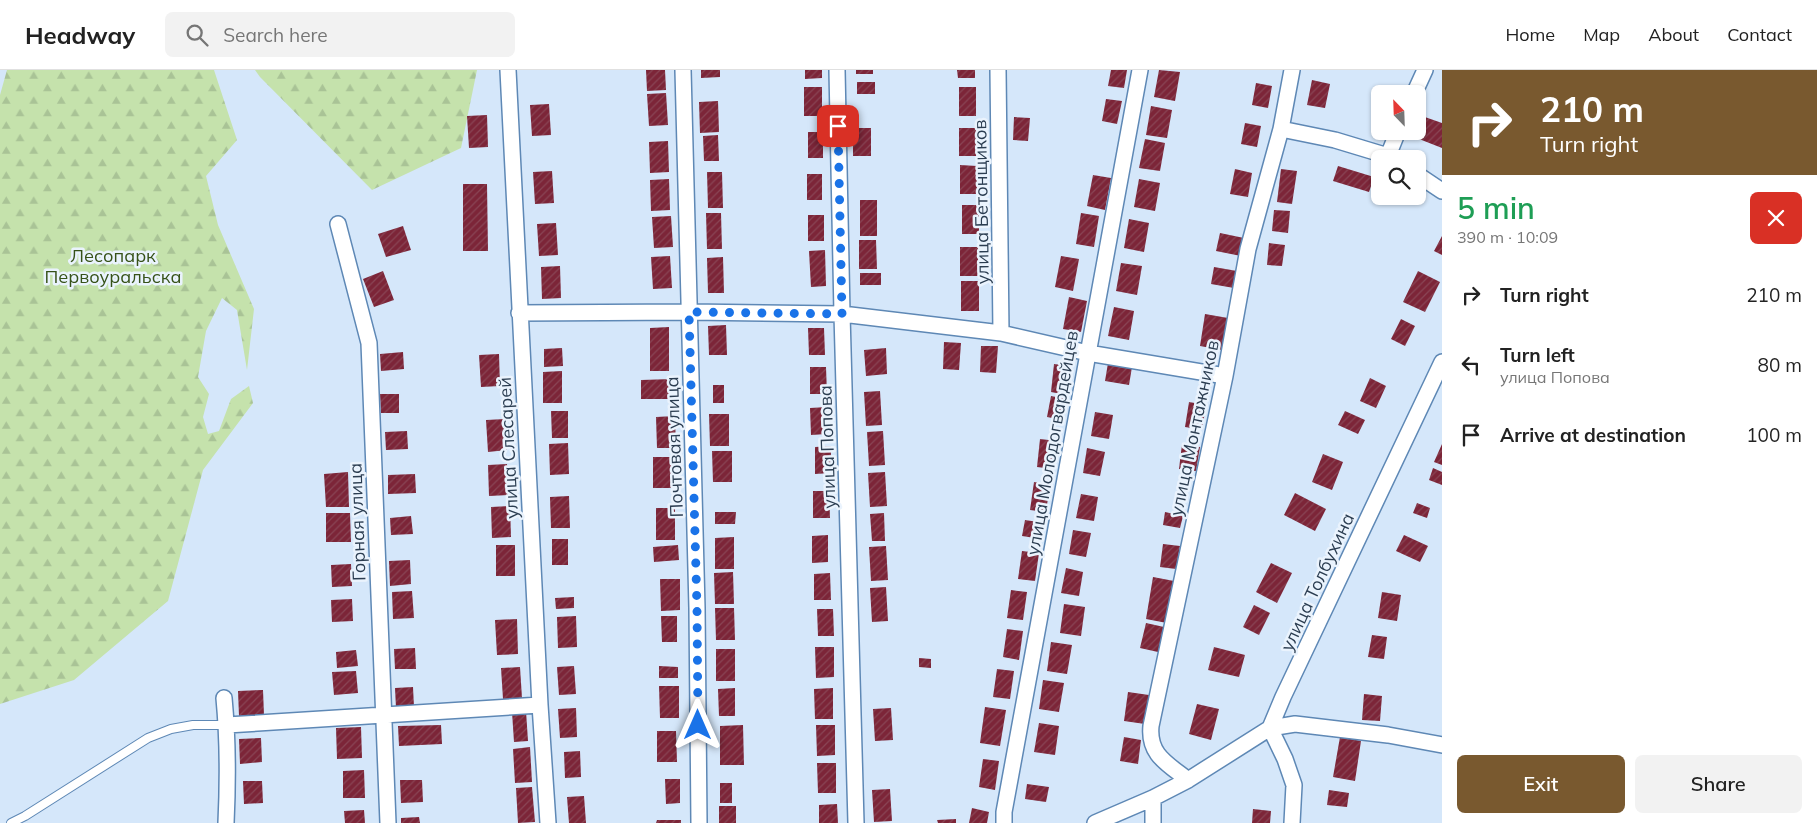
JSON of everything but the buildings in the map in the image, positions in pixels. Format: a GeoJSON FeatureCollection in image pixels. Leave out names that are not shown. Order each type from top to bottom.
{"type":"FeatureCollection","features":[{"type":"Feature","properties":{"kind":"street","name":"улица Слесарей"},"geometry":{"type":"LineString","coordinates":[[508,70],[519,313],[548,823]]}},
{"type":"Feature","properties":{"kind":"street","name":"Почтовая улица"},"geometry":{"type":"LineString","coordinates":[[683,70],[697,608],[699,823]]}},
{"type":"Feature","properties":{"kind":"street","name":"улица Попова"},"geometry":{"type":"LineString","coordinates":[[837,70],[856,823]]}},
{"type":"Feature","properties":{"kind":"street","name":"улица Бетонщиков"},"geometry":{"type":"LineString","coordinates":[[998,70],[1001,333]]}},
{"type":"Feature","properties":{"kind":"street","name":"улица Молодогвардейцев"},"geometry":{"type":"LineString","coordinates":[[1004,823],[1004,812],[1140,70]]}},
{"type":"Feature","properties":{"kind":"street","name":"улица Монтажников"},"geometry":{"type":"LineString","coordinates":[[1188,780],[1156,754],[1150,737],[1150,726],[1225,376],[1248,249],[1281,129],[1292,70]]}},
{"type":"Feature","properties":{"kind":"street"},"geometry":{"type":"LineString","coordinates":[[1418,85],[1424,70]]}},
{"type":"Feature","properties":{"kind":"street"},"geometry":{"type":"LineString","coordinates":[[1281,129],[1335,140],[1371,151]]}},
{"type":"Feature","properties":{"kind":"street"},"geometry":{"type":"LineString","coordinates":[[1426,180],[1442,190]]}},
{"type":"Feature","properties":{"kind":"street","name":"Горная улица"},"geometry":{"type":"LineString","coordinates":[[338,224],[370,343],[388,823]]}},
{"type":"Feature","properties":{"kind":"street"},"geometry":{"type":"LineString","coordinates":[[519,313],[689,312],[842,314],[1001,333],[1088,353],[1225,376]]}},
{"type":"Feature","properties":{"kind":"street","name":"улица Толбухина"},"geometry":{"type":"LineString","coordinates":[[1270,728],[1442,362]]}},
{"type":"Feature","properties":{"kind":"street"},"geometry":{"type":"LineString","coordinates":[[224,698],[227,725],[228,792],[226,823]]}},
{"type":"Feature","properties":{"kind":"street"},"geometry":{"type":"LineString","coordinates":[[227,725],[540,705]]}},
{"type":"Feature","properties":{"kind":"street"},"geometry":{"type":"LineString","coordinates":[[1095,823],[1153,798],[1188,780],[1270,728],[1295,724],[1388,735],[1442,745]]}},
{"type":"Feature","properties":{"kind":"street"},"geometry":{"type":"LineString","coordinates":[[1270,728],[1285,759],[1294,785],[1292,823]]}},
{"type":"Feature","properties":{"kind":"street"},"geometry":{"type":"LineString","coordinates":[[1153,798],[1153,823]]}},
{"type":"Feature","properties":{"kind":"lane"},"geometry":{"type":"LineString","coordinates":[[11,823],[148,738],[170,729],[193,725],[227,725]]}},
{"type":"Feature","properties":{"kind":"green space","name":"Лесопарк Первоуральска"},"geometry":{"type":"Polygon","coordinates":[[[7,70],[214,70],[237,140],[206,176],[218,225],[254,309],[247,370],[237,310],[222,298],[206,331],[198,377],[209,394],[203,417],[208,434],[219,431],[231,399],[249,386],[253,403],[203,470],[168,601],[74,680],[0,704],[0,95],[7,70]]]}},
{"type":"Feature","properties":{"kind":"green space"},"geometry":{"type":"Polygon","coordinates":[[[255,70],[477,70],[461,148],[372,190],[255,70]]]}},
{"type":"Feature","properties":{"kind":"route"},"geometry":{"type":"LineString","coordinates":[[698,725],[697,608],[689,312],[842,314],[838,126]]}}]}
